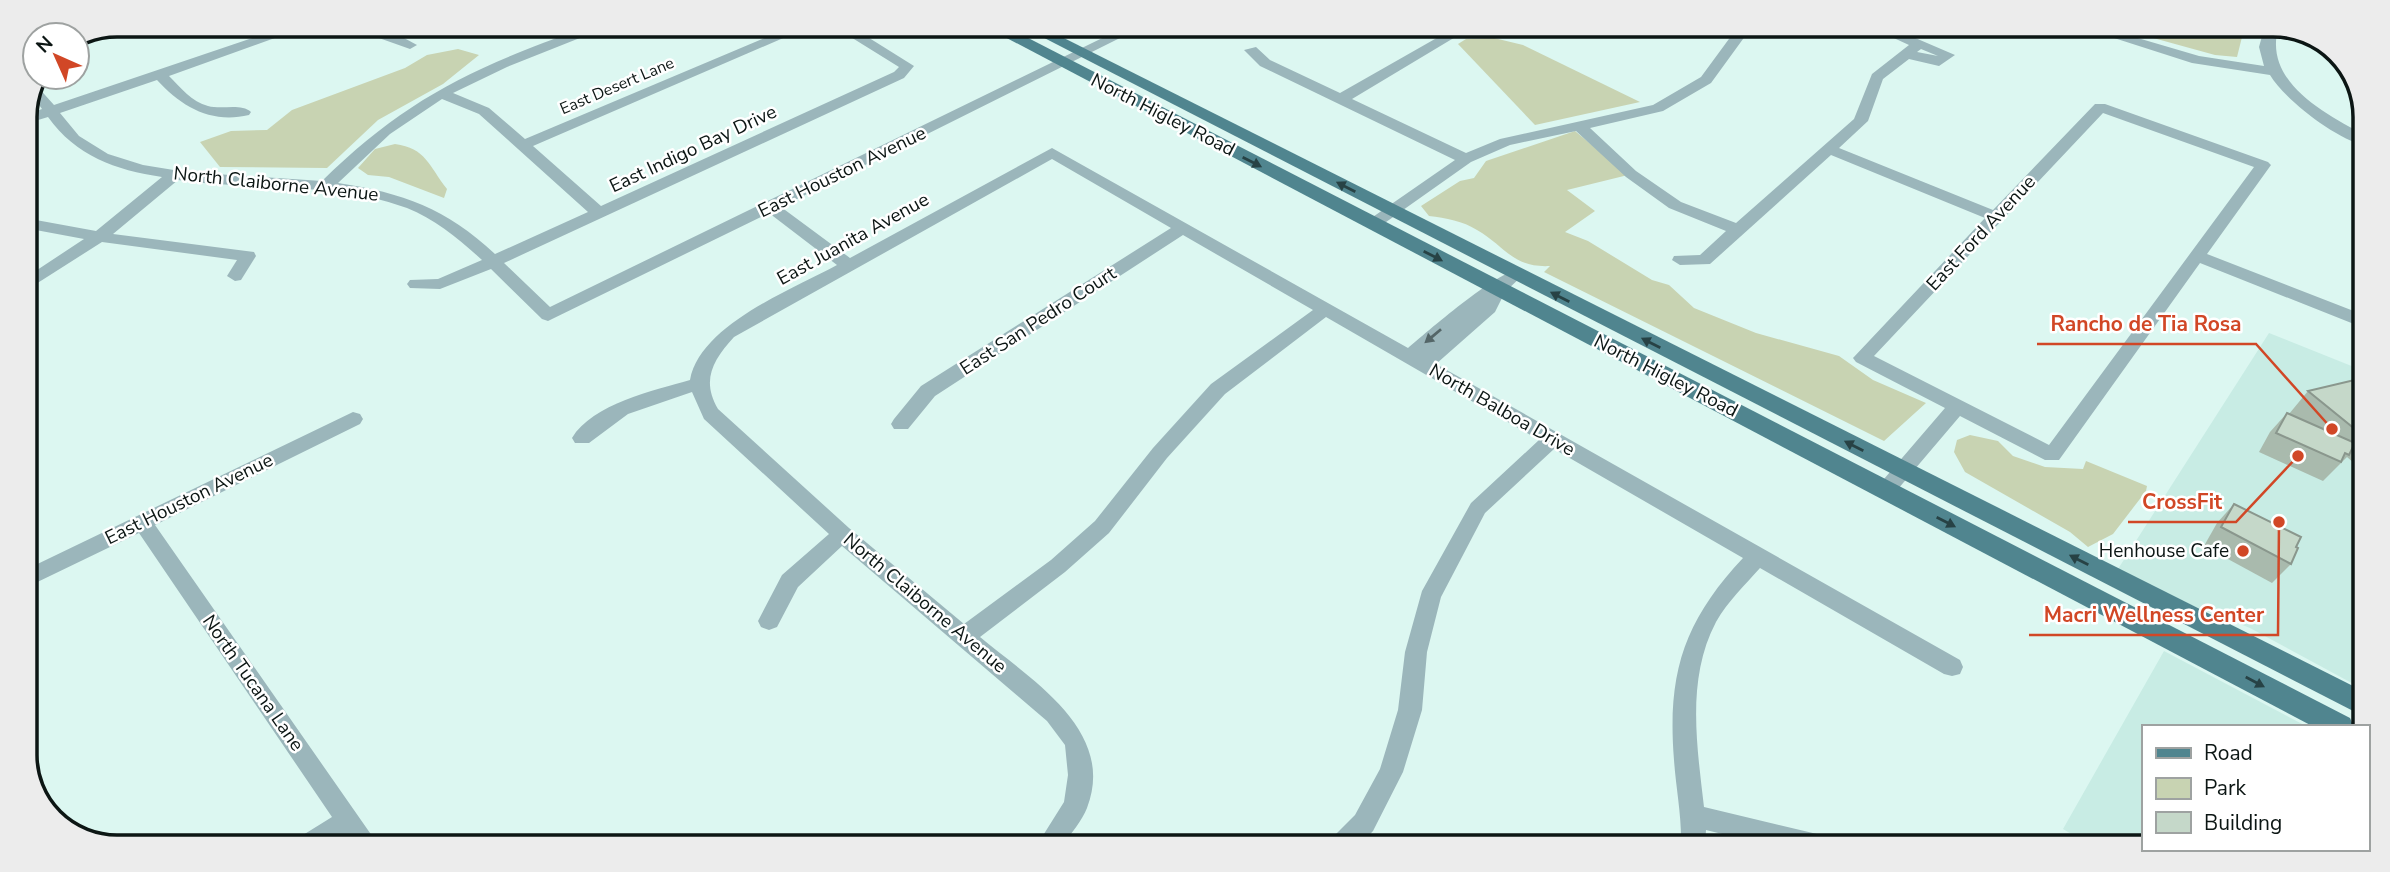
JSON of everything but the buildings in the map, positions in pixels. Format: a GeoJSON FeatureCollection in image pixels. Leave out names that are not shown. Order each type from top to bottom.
{"type":"FeatureCollection","features":[{"type":"Feature","properties":{"kind":"main road","name":"North Higley Road"},"geometry":{"type":"LineString","coordinates":[[1013,37],[2336,725]]}},
{"type":"Feature","properties":{"kind":"main road","name":"North Higley Road"},"geometry":{"type":"LineString","coordinates":[[1050,37],[2353,699]]}},
{"type":"Feature","properties":{"kind":"main road"},"geometry":{"type":"LineString","coordinates":[[2194,650],[2205,624]]}},
{"type":"Feature","properties":{"kind":"street"},"geometry":{"type":"LineString","coordinates":[[37,116],[269,37]]}},
{"type":"Feature","properties":{"kind":"street"},"geometry":{"type":"LineString","coordinates":[[389,37],[410,45]]}},
{"type":"Feature","properties":{"kind":"street"},"geometry":{"type":"LineString","coordinates":[[325,187],[390,127],[441,93],[491,69],[574,37]]}},
{"type":"Feature","properties":{"kind":"street","name":"East Desert Lane"},"geometry":{"type":"LineString","coordinates":[[521,146],[778,37]]}},
{"type":"Feature","properties":{"kind":"street","name":"East Indigo Bay Drive"},"geometry":{"type":"LineString","coordinates":[[416,284],[440,284],[492,262],[899,75],[907,66],[858,37]]}},
{"type":"Feature","properties":{"kind":"street","name":"East Houston Avenue"},"geometry":{"type":"LineString","coordinates":[[548,315],[1114,37]]}},
{"type":"Feature","properties":{"kind":"street"},"geometry":{"type":"LineString","coordinates":[[1341,99],[1450,37]]}},
{"type":"Feature","properties":{"kind":"street"},"geometry":{"type":"LineString","coordinates":[[1373,224],[1466,159],[1505,142],[1658,108],[1706,80],[1737,37]]}},
{"type":"Feature","properties":{"kind":"street"},"geometry":{"type":"LineString","coordinates":[[1904,37],[1945,51],[1948,55],[1946,60],[1928,61],[1906,54]]}},
{"type":"Feature","properties":{"kind":"street"},"geometry":{"type":"LineString","coordinates":[[2119,37],[2197,61],[2272,71]]}},
{"type":"Feature","properties":{"kind":"street"},"geometry":{"type":"LineString","coordinates":[[2268,37],[2265,47],[2272,71],[2312,109],[2353,134]]}},
{"type":"Feature","properties":{"kind":"street"},"geometry":{"type":"LineString","coordinates":[[1680,260],[1704,260],[1735,229],[1831,150],[1861,121],[1877,77],[1920,43]]}},
{"type":"Feature","properties":{"kind":"street"},"geometry":{"type":"LineString","coordinates":[[1251,50],[1265,63],[1466,159]]}},
{"type":"Feature","properties":{"kind":"street"},"geometry":{"type":"LineString","coordinates":[[160,74],[184,101],[210,113],[244,112]]}},
{"type":"Feature","properties":{"kind":"street"},"geometry":{"type":"LineString","coordinates":[[441,93],[484,111],[600,214]]}},
{"type":"Feature","properties":{"kind":"street","name":"North Claiborne Avenue"},"geometry":{"type":"LineString","coordinates":[[40,96],[74,139],[99,155],[134,166],[176,173],[371,192],[413,204],[445,221],[548,315]]}},
{"type":"Feature","properties":{"kind":"street","name":"East Ford Avenue"},"geometry":{"type":"LineString","coordinates":[[1957,407],[1862,358],[2100,107],[2263,165],[2197,256]]}},
{"type":"Feature","properties":{"kind":"street"},"geometry":{"type":"LineString","coordinates":[[1578,125],[1631,174],[1675,205],[1735,229]]}},
{"type":"Feature","properties":{"kind":"street"},"geometry":{"type":"LineString","coordinates":[[1831,150],[1996,217]]}},
{"type":"Feature","properties":{"kind":"street","name":"North Balboa Drive"},"geometry":{"type":"LineString","coordinates":[[1052,153],[1952,667]]}},
{"type":"Feature","properties":{"kind":"street","name":"East Juanita Avenue"},"geometry":{"type":"LineString","coordinates":[[698,384],[702,366],[728,333],[1052,153]]}},
{"type":"Feature","properties":{"kind":"street"},"geometry":{"type":"LineString","coordinates":[[37,278],[99,237],[176,173]]}},
{"type":"Feature","properties":{"kind":"street"},"geometry":{"type":"LineString","coordinates":[[771,207],[849,266]]}},
{"type":"Feature","properties":{"kind":"street"},"geometry":{"type":"LineString","coordinates":[[37,225],[99,237],[248,256],[235,276]]}},
{"type":"Feature","properties":{"kind":"street","name":"East San Pedro Court"},"geometry":{"type":"LineString","coordinates":[[901,424],[928,391],[1183,228]]}},
{"type":"Feature","properties":{"kind":"street"},"geometry":{"type":"LineString","coordinates":[[1885,491],[1957,407],[2052,455],[2197,256],[2353,318]]}},
{"type":"Feature","properties":{"kind":"street"},"geometry":{"type":"LineString","coordinates":[[1416,361],[1489,308],[1497,289],[1516,274]]}},
{"type":"Feature","properties":{"kind":"street"},"geometry":{"type":"LineString","coordinates":[[964,637],[1058,566],[1102,527],[1160,453],[1218,389],[1326,309]]}},
{"type":"Feature","properties":{"kind":"street"},"geometry":{"type":"LineString","coordinates":[[582,438],[601,419],[624,407],[698,384]]}},
{"type":"Feature","properties":{"kind":"street","name":"North Claiborne Avenue"},"geometry":{"type":"LineString","coordinates":[[698,384],[702,400],[711,414],[842,534],[1055,714],[1076,742],[1080,775],[1076,805],[1056,835]]}},
{"type":"Feature","properties":{"kind":"street","name":"East Houston Avenue"},"geometry":{"type":"LineString","coordinates":[[37,574],[353,419]]}},
{"type":"Feature","properties":{"kind":"street"},"geometry":{"type":"LineString","coordinates":[[1352,835],[1364,823],[1391,772],[1410,710],[1416,652],[1430,597],[1478,508],[1553,439]]}},
{"type":"Feature","properties":{"kind":"street","name":"North Tucana Lane"},"geometry":{"type":"LineString","coordinates":[[142,522],[358,835]]}},
{"type":"Feature","properties":{"kind":"street"},"geometry":{"type":"LineString","coordinates":[[769,621],[790,581],[842,534]]}},
{"type":"Feature","properties":{"kind":"street"},"geometry":{"type":"LineString","coordinates":[[1693,835],[1694,816],[1683,728],[1686,680],[1699,636],[1718,601],[1758,556]]}},
{"type":"Feature","properties":{"kind":"street"},"geometry":{"type":"LineString","coordinates":[[1694,816],[1771,835]]}},
{"type":"Feature","properties":{"kind":"street"},"geometry":{"type":"LineString","coordinates":[[325,835],[348,820]]}},
{"type":"Feature","properties":{"kind":"shaded area"},"geometry":{"type":"Polygon","coordinates":[[[2269,333],[2353,367],[2353,684],[2250,628],[2181,601],[2118,569],[2269,333]]]}},
{"type":"Feature","properties":{"kind":"shaded area"},"geometry":{"type":"Polygon","coordinates":[[[2164,651],[2304,725],[2142,725],[2142,835],[2073,835],[2063,829],[2164,651]]]}},
{"type":"Feature","properties":{"kind":"green space"},"geometry":{"type":"Polygon","coordinates":[[[2150,37],[2242,37],[2237,57],[2215,55],[2150,37]]]}},
{"type":"Feature","properties":{"kind":"green space"},"geometry":{"type":"Polygon","coordinates":[[[1494,38],[1523,45],[1640,102],[1535,125],[1458,44],[1466,39],[1494,38]]]}},
{"type":"Feature","properties":{"kind":"green space"},"geometry":{"type":"Polygon","coordinates":[[[458,49],[479,55],[443,84],[378,120],[327,168],[220,167],[200,142],[231,131],[267,130],[292,110],[405,68],[427,55],[458,49]]]}},
{"type":"Feature","properties":{"kind":"green space"},"geometry":{"type":"Polygon","coordinates":[[[1575,131],[1628,175],[1567,190],[1595,211],[1565,232],[1588,241],[1652,280],[1669,285],[1694,308],[1756,333],[1839,356],[1873,380],[1926,403],[1884,441],[1544,272],[1550,266],[1537,266],[1518,260],[1472,227],[1454,220],[1429,216],[1421,206],[1460,181],[1474,178],[1486,161],[1575,131]]]}},
{"type":"Feature","properties":{"kind":"green space"},"geometry":{"type":"Polygon","coordinates":[[[395,144],[414,149],[426,159],[447,189],[444,198],[389,177],[368,175],[358,168],[375,149],[395,144]]]}},
{"type":"Feature","properties":{"kind":"green space"},"geometry":{"type":"Polygon","coordinates":[[[1970,435],[1998,441],[2013,456],[2045,467],[2083,469],[2086,461],[2147,486],[2146,491],[2113,534],[2088,547],[2070,532],[1965,472],[1954,452],[1957,440],[1970,435]]]}},
{"type":"Feature","properties":{"kind":"place","name":"Rancho de Tia Rosa"},"geometry":{"type":"Point","coordinates":[2332,429]}},
{"type":"Feature","properties":{"kind":"place","name":"CrossFit"},"geometry":{"type":"Point","coordinates":[2298,456]}},
{"type":"Feature","properties":{"kind":"place","name":"Macri Wellness Center"},"geometry":{"type":"Point","coordinates":[2279,522]}},
{"type":"Feature","properties":{"kind":"place","name":"Henhouse Cafe"},"geometry":{"type":"Point","coordinates":[2243,551]}}]}
